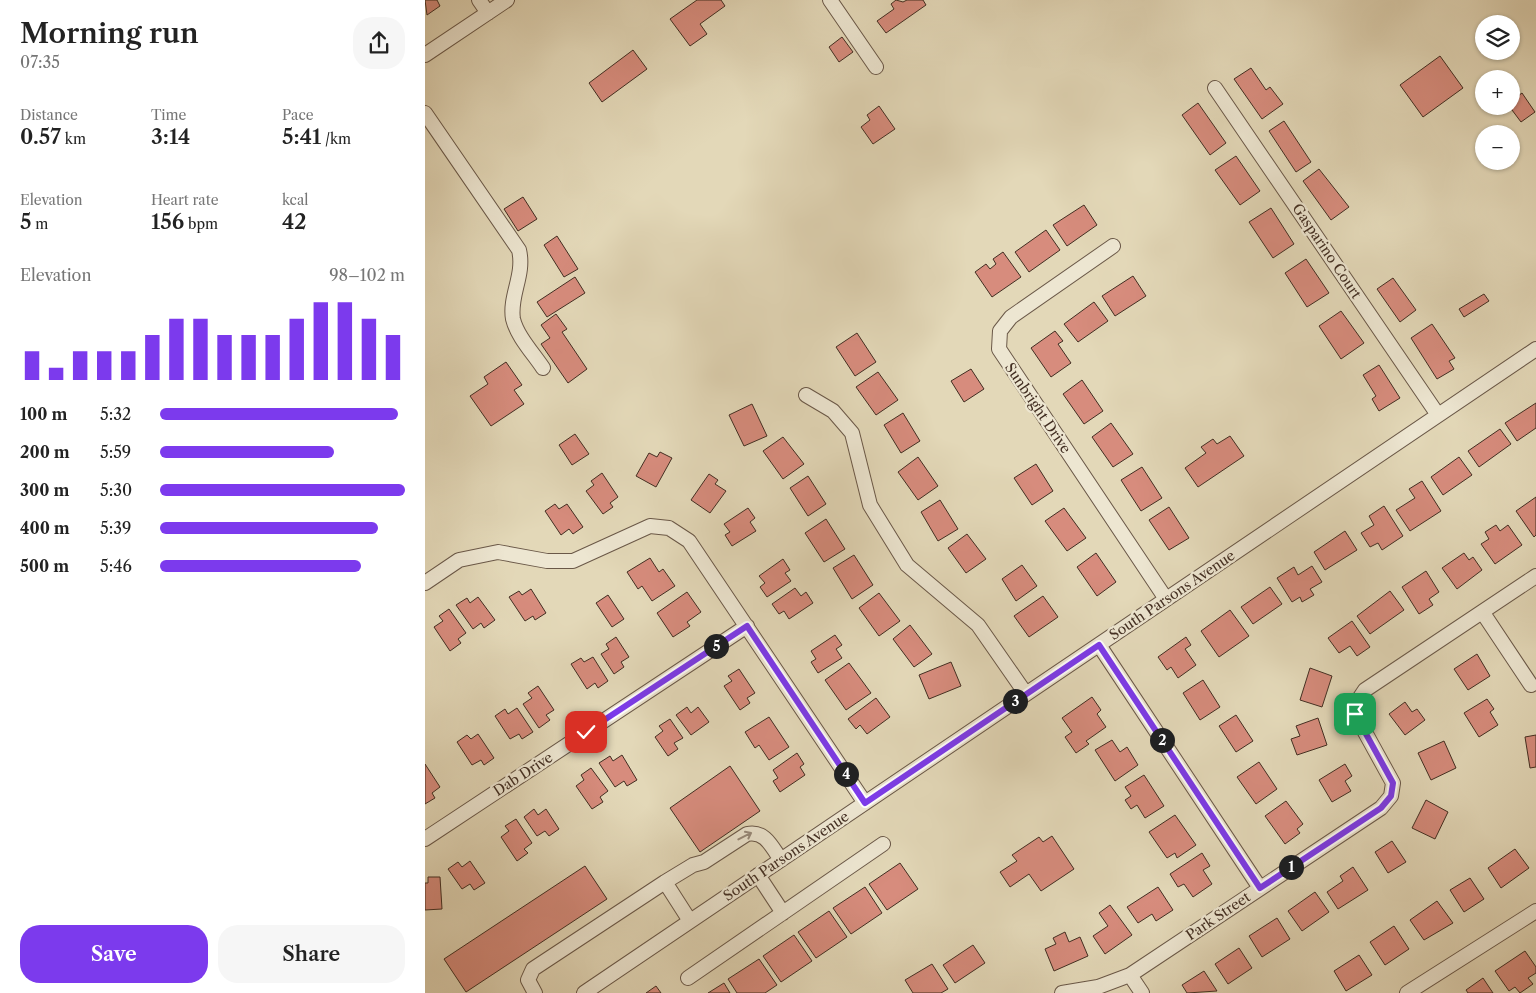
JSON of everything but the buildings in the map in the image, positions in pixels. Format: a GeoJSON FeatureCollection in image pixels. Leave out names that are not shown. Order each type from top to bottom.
{"type":"FeatureCollection","features":[{"type":"Feature","properties":{"kind":"street"},"geometry":{"type":"LineString","coordinates":[[479,0],[488,13]]}},
{"type":"Feature","properties":{"kind":"street"},"geometry":{"type":"LineString","coordinates":[[425,55],[507,0]]}},
{"type":"Feature","properties":{"kind":"street"},"geometry":{"type":"LineString","coordinates":[[830,0],[876,67]]}},
{"type":"Feature","properties":{"kind":"street","name":"Gasparino Court"},"geometry":{"type":"LineString","coordinates":[[1215,88],[1438,415]]}},
{"type":"Feature","properties":{"kind":"street"},"geometry":{"type":"LineString","coordinates":[[425,113],[519,250],[521,272],[513,306],[513,318],[516,328],[543,368]]}},
{"type":"Feature","properties":{"kind":"street","name":"Sunbright Drive"},"geometry":{"type":"LineString","coordinates":[[1113,246],[1011,317],[1001,331],[999,348],[1166,599]]}},
{"type":"Feature","properties":{"kind":"street","name":"South Parsons Avenue"},"geometry":{"type":"LineString","coordinates":[[584,993],[1536,349]]}},
{"type":"Feature","properties":{"kind":"street"},"geometry":{"type":"LineString","coordinates":[[806,395],[833,411],[852,433],[870,505],[907,566],[978,625],[1027,694]]}},
{"type":"Feature","properties":{"kind":"street"},"geometry":{"type":"LineString","coordinates":[[425,583],[459,560],[498,552],[547,561],[573,561],[650,526],[669,528],[689,541],[865,803]]}},
{"type":"Feature","properties":{"kind":"street","name":"Park Street"},"geometry":{"type":"LineString","coordinates":[[1062,993],[1099,986],[1130,975],[1381,808],[1391,796],[1393,783],[1355,714],[1357,702],[1365,690],[1536,576]]}},
{"type":"Feature","properties":{"kind":"street"},"geometry":{"type":"LineString","coordinates":[[1483,613],[1531,685]]}},
{"type":"Feature","properties":{"kind":"street","name":"Dab Drive"},"geometry":{"type":"LineString","coordinates":[[425,839],[747,626]]}},
{"type":"Feature","properties":{"kind":"street"},"geometry":{"type":"LineString","coordinates":[[1099,645],[1260,888]]}},
{"type":"Feature","properties":{"kind":"street"},"geometry":{"type":"LineString","coordinates":[[535,993],[529,980],[533,969],[665,882],[693,865],[703,862],[747,834],[755,832],[763,836],[781,860]]}},
{"type":"Feature","properties":{"kind":"street"},"geometry":{"type":"LineString","coordinates":[[688,978],[883,844]]}},
{"type":"Feature","properties":{"kind":"street"},"geometry":{"type":"LineString","coordinates":[[758,875],[783,913]]}},
{"type":"Feature","properties":{"kind":"street"},"geometry":{"type":"LineString","coordinates":[[665,882],[690,921]]}},
{"type":"Feature","properties":{"kind":"street"},"geometry":{"type":"LineString","coordinates":[[1407,993],[1536,911]]}},
{"type":"Feature","properties":{"kind":"street"},"geometry":{"type":"LineString","coordinates":[[1130,975],[1142,993]]}},
{"type":"Feature","properties":{"kind":"route"},"geometry":{"type":"LineString","coordinates":[[586,732],[747,626],[865,803],[1099,645],[1260,888],[1381,808],[1391,796],[1393,783],[1355,714]]}}]}
